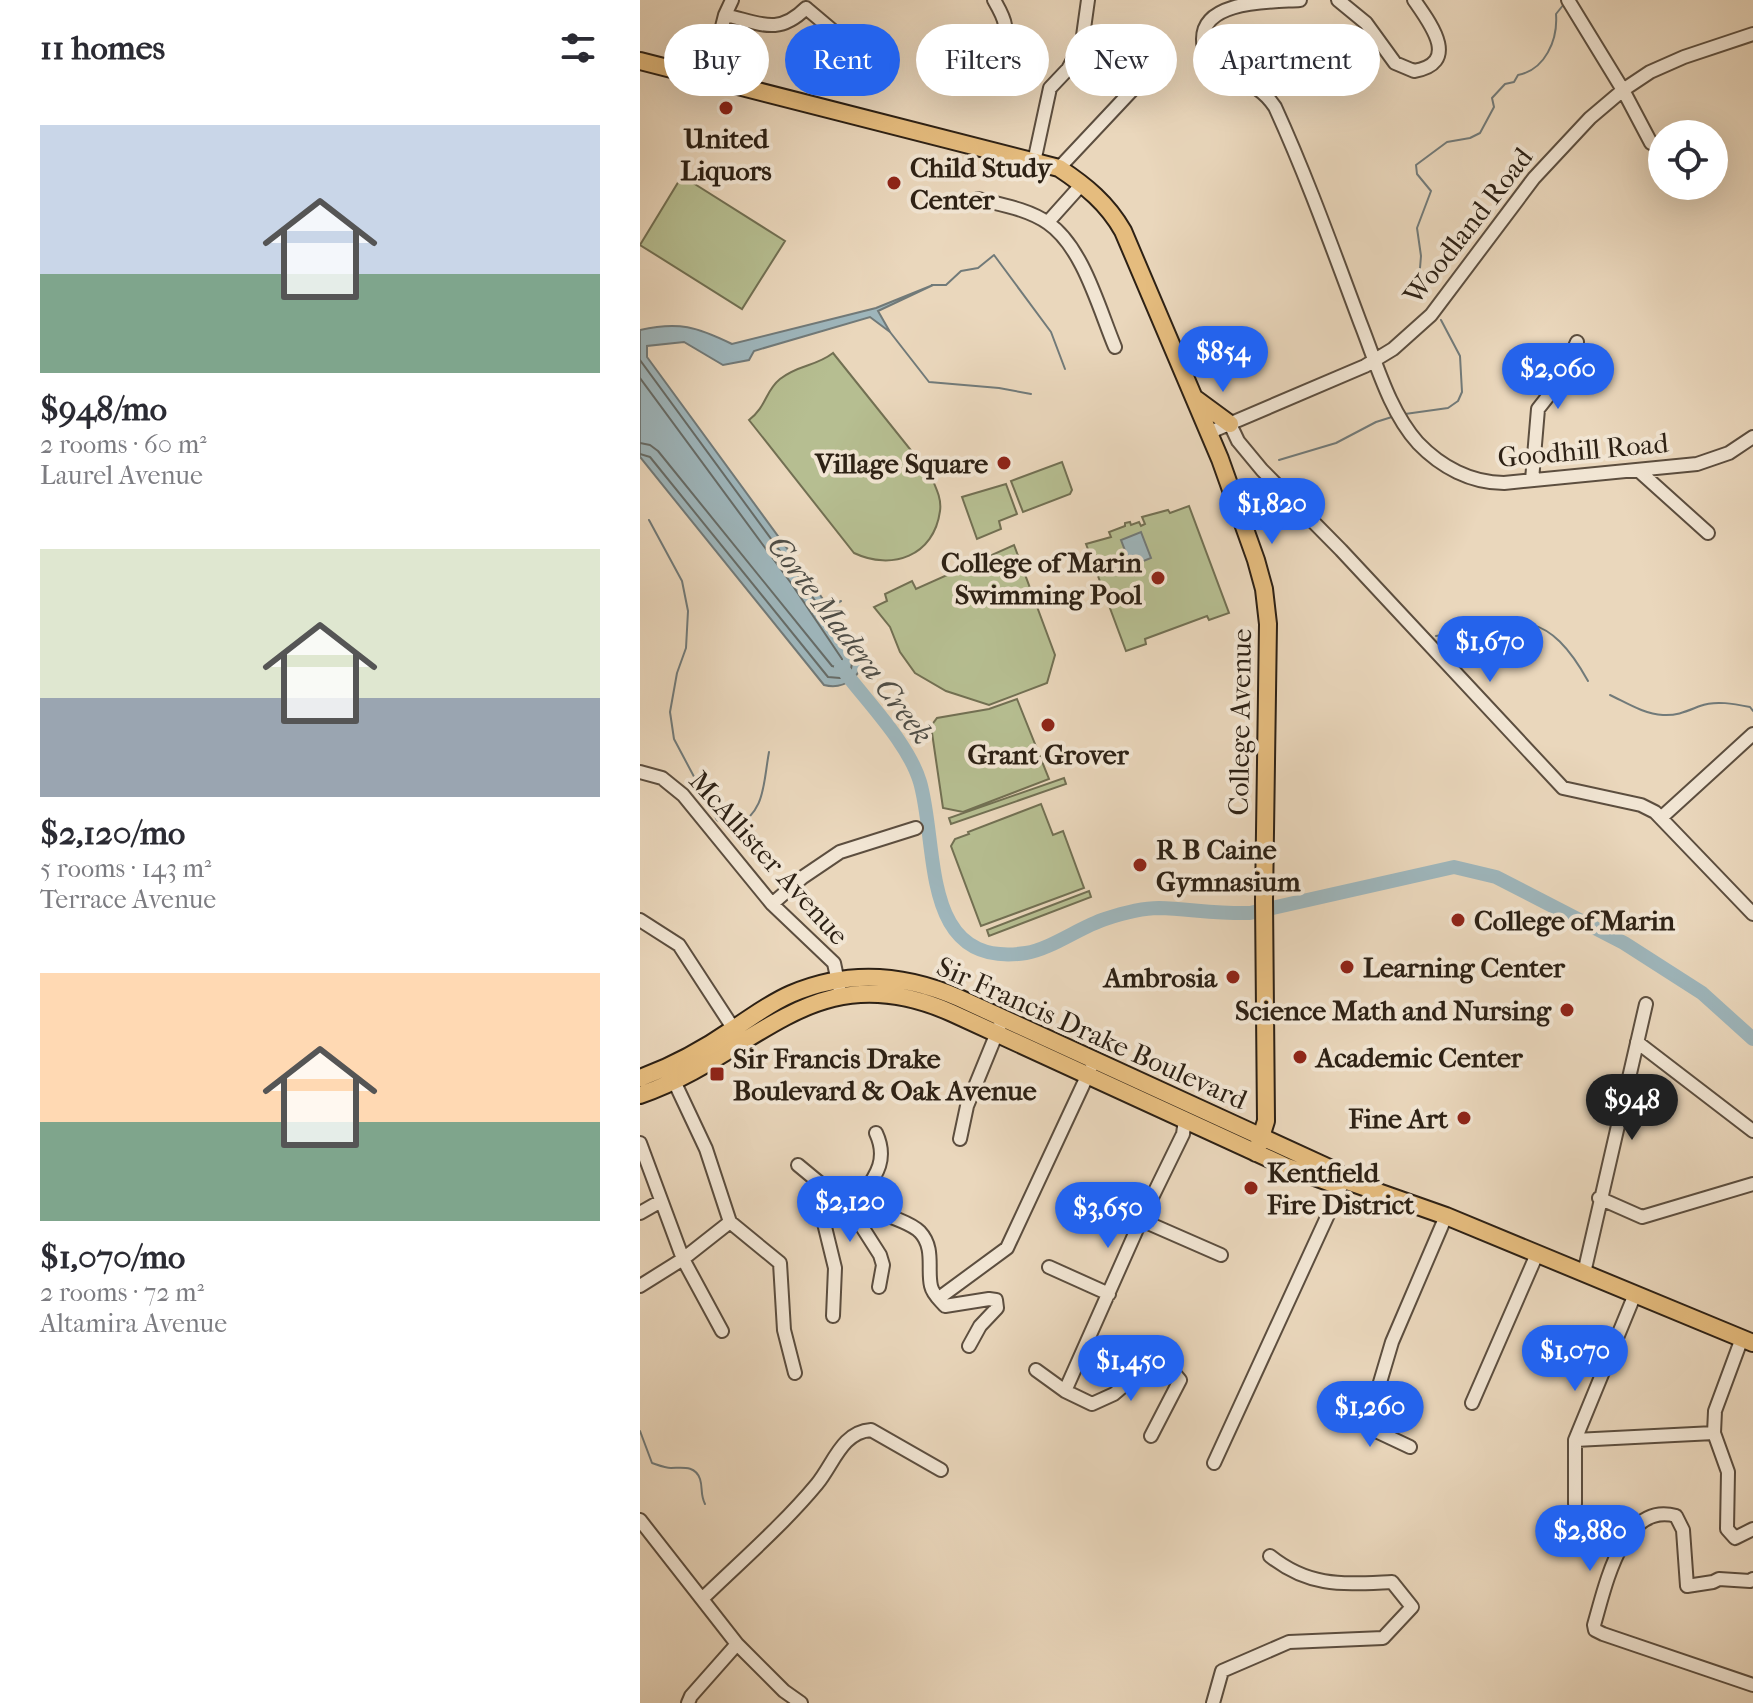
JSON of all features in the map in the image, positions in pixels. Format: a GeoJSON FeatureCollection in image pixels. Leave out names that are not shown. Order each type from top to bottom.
{"type":"FeatureCollection","features":[{"type":"Feature","properties":{"kind":"main road"},"geometry":{"type":"LineString","coordinates":[[640,61],[664,67]]}},
{"type":"Feature","properties":{"kind":"main road"},"geometry":{"type":"LineString","coordinates":[[769,93],[1059,168]]}},
{"type":"Feature","properties":{"kind":"main road","name":"College Avenue"},"geometry":{"type":"LineString","coordinates":[[1059,168],[1111,211],[1123,231],[1194,398],[1256,560],[1267,614],[1266,1121],[1259,1145]]}},
{"type":"Feature","properties":{"kind":"main road"},"geometry":{"type":"LineString","coordinates":[[1194,398],[1230,424]]}},
{"type":"Feature","properties":{"kind":"main road","name":"Sir Francis Drake Boulevard"},"geometry":{"type":"LineString","coordinates":[[640,1095],[674,1081],[738,1036],[789,994],[840,988],[901,995],[999,1026],[1259,1145]]}},
{"type":"Feature","properties":{"kind":"main road","name":"Sir Francis Drake Boulevard"},"geometry":{"type":"LineString","coordinates":[[640,1078],[738,1036]]}},
{"type":"Feature","properties":{"kind":"main road","name":"Sir Francis Drake Boulevard"},"geometry":{"type":"LineString","coordinates":[[1091,1068],[1185,1120],[1336,1171],[1344,1180],[1446,1216],[1748,1340]]}},
{"type":"Feature","properties":{"kind":"street"},"geometry":{"type":"LineString","coordinates":[[723,24],[732,0]]}},
{"type":"Feature","properties":{"kind":"street"},"geometry":{"type":"LineString","coordinates":[[994,0],[1004,24]]}},
{"type":"Feature","properties":{"kind":"street"},"geometry":{"type":"LineString","coordinates":[[1034,162],[1050,88],[1068,69],[1082,43],[1088,0]]}},
{"type":"Feature","properties":{"kind":"street"},"geometry":{"type":"LineString","coordinates":[[1217,5],[1240,1],[1300,0]]}},
{"type":"Feature","properties":{"kind":"street"},"geometry":{"type":"LineString","coordinates":[[1338,0],[1366,23],[1395,63],[1414,71],[1430,64],[1440,49],[1435,33],[1414,0]]}},
{"type":"Feature","properties":{"kind":"street"},"geometry":{"type":"LineString","coordinates":[[1569,2],[1648,137]]}},
{"type":"Feature","properties":{"kind":"street"},"geometry":{"type":"LineString","coordinates":[[725,15],[774,27],[792,21],[807,4],[827,24]]}},
{"type":"Feature","properties":{"kind":"street","name":"Goodhill Road"},"geometry":{"type":"LineString","coordinates":[[1217,5],[1203,38],[1208,59],[1216,68],[1252,83],[1275,107],[1375,361],[1399,414],[1427,451],[1458,472],[1492,483],[1704,462],[1729,453],[1753,437]]}},
{"type":"Feature","properties":{"kind":"street","name":"Woodland Road"},"geometry":{"type":"LineString","coordinates":[[1208,433],[1375,361],[1431,315],[1534,178],[1578,130],[1623,90],[1650,72],[1684,57],[1753,34]]}},
{"type":"Feature","properties":{"kind":"street"},"geometry":{"type":"LineString","coordinates":[[1059,168],[1127,96]]}},
{"type":"Feature","properties":{"kind":"street"},"geometry":{"type":"LineString","coordinates":[[1048,222],[1082,184]]}},
{"type":"Feature","properties":{"kind":"street"},"geometry":{"type":"LineString","coordinates":[[978,199],[1019,209],[1048,222],[1068,242],[1115,347]]}},
{"type":"Feature","properties":{"kind":"street"},"geometry":{"type":"LineString","coordinates":[[1532,480],[1538,409],[1560,381],[1577,342]]}},
{"type":"Feature","properties":{"kind":"street"},"geometry":{"type":"LineString","coordinates":[[1230,424],[1238,441],[1262,470],[1563,788],[1641,805],[1662,817],[1753,914]]}},
{"type":"Feature","properties":{"kind":"street"},"geometry":{"type":"LineString","coordinates":[[1638,470],[1708,533]]}},
{"type":"Feature","properties":{"kind":"street"},"geometry":{"type":"LineString","coordinates":[[1662,817],[1753,734]]}},
{"type":"Feature","properties":{"kind":"street","name":"McAllister Avenue"},"geometry":{"type":"LineString","coordinates":[[640,772],[662,778],[683,795],[772,904],[830,958],[836,967],[840,988]]}},
{"type":"Feature","properties":{"kind":"street"},"geometry":{"type":"LineString","coordinates":[[772,904],[803,877],[840,852],[916,828]]}},
{"type":"Feature","properties":{"kind":"street"},"geometry":{"type":"LineString","coordinates":[[640,920],[679,945],[738,1036]]}},
{"type":"Feature","properties":{"kind":"street"},"geometry":{"type":"LineString","coordinates":[[1584,1273],[1646,1004]]}},
{"type":"Feature","properties":{"kind":"street"},"geometry":{"type":"LineString","coordinates":[[960,1139],[967,1106],[999,1026]]}},
{"type":"Feature","properties":{"kind":"street"},"geometry":{"type":"LineString","coordinates":[[1637,1042],[1753,1131]]}},
{"type":"Feature","properties":{"kind":"street"},"geometry":{"type":"LineString","coordinates":[[939,1298],[1007,1248],[1025,1216],[1091,1068]]}},
{"type":"Feature","properties":{"kind":"street"},"geometry":{"type":"LineString","coordinates":[[674,1081],[706,1149],[730,1222],[780,1263],[784,1330],[795,1373]]}},
{"type":"Feature","properties":{"kind":"street"},"geometry":{"type":"LineString","coordinates":[[1065,1391],[1183,1134],[1185,1120]]}},
{"type":"Feature","properties":{"kind":"street"},"geometry":{"type":"LineString","coordinates":[[833,1316],[835,1268],[824,1223],[853,1206],[880,1164],[883,1148],[876,1133]]}},
{"type":"Feature","properties":{"kind":"street"},"geometry":{"type":"LineString","coordinates":[[640,1143],[683,1259],[722,1331]]}},
{"type":"Feature","properties":{"kind":"street"},"geometry":{"type":"LineString","coordinates":[[798,1165],[853,1206],[919,1231],[927,1245],[930,1285],[935,1296],[948,1307],[996,1300],[997,1308],[980,1326],[969,1346]]}},
{"type":"Feature","properties":{"kind":"street"},"geometry":{"type":"LineString","coordinates":[[1214,1463],[1344,1180]]}},
{"type":"Feature","properties":{"kind":"street"},"geometry":{"type":"LineString","coordinates":[[1599,1198],[1642,1217],[1753,1184]]}},
{"type":"Feature","properties":{"kind":"street"},"geometry":{"type":"LineString","coordinates":[[640,1213],[661,1201]]}},
{"type":"Feature","properties":{"kind":"street"},"geometry":{"type":"LineString","coordinates":[[853,1206],[880,1255],[883,1265],[879,1287]]}},
{"type":"Feature","properties":{"kind":"street"},"geometry":{"type":"LineString","coordinates":[[1410,1447],[1376,1431],[1370,1416],[1392,1342],[1446,1216]]}},
{"type":"Feature","properties":{"kind":"street"},"geometry":{"type":"LineString","coordinates":[[1141,1220],[1221,1255]]}},
{"type":"Feature","properties":{"kind":"street"},"geometry":{"type":"LineString","coordinates":[[640,1286],[683,1259],[730,1222]]}},
{"type":"Feature","properties":{"kind":"street"},"geometry":{"type":"LineString","coordinates":[[1472,1403],[1537,1254]]}},
{"type":"Feature","properties":{"kind":"street"},"geometry":{"type":"LineString","coordinates":[[1049,1267],[1109,1294]]}},
{"type":"Feature","properties":{"kind":"street"},"geometry":{"type":"LineString","coordinates":[[1575,1504],[1575,1440],[1635,1294]]}},
{"type":"Feature","properties":{"kind":"street"},"geometry":{"type":"LineString","coordinates":[[1748,1340],[1718,1398],[1714,1433],[1728,1472],[1727,1529],[1735,1538],[1753,1529]]}},
{"type":"Feature","properties":{"kind":"street"},"geometry":{"type":"LineString","coordinates":[[1036,1370],[1065,1391],[1092,1404],[1114,1394],[1147,1366],[1170,1368],[1180,1380],[1151,1436]]}},
{"type":"Feature","properties":{"kind":"street"},"geometry":{"type":"LineString","coordinates":[[702,1599],[816,1485],[850,1435],[860,1430],[871,1430],[941,1470]]}},
{"type":"Feature","properties":{"kind":"street"},"geometry":{"type":"LineString","coordinates":[[1575,1440],[1714,1433]]}},
{"type":"Feature","properties":{"kind":"street"},"geometry":{"type":"LineString","coordinates":[[1753,1579],[1719,1579],[1687,1586],[1683,1530],[1676,1516],[1666,1513],[1654,1515],[1632,1528],[1608,1577],[1594,1625],[1595,1630],[1603,1634],[1753,1685]]}},
{"type":"Feature","properties":{"kind":"street"},"geometry":{"type":"LineString","coordinates":[[640,1520],[737,1644],[784,1691],[801,1703]]}},
{"type":"Feature","properties":{"kind":"street"},"geometry":{"type":"LineString","coordinates":[[1213,1703],[1222,1671],[1289,1642],[1383,1638],[1412,1607],[1392,1582],[1332,1584],[1287,1570],[1270,1556]]}},
{"type":"Feature","properties":{"kind":"street"},"geometry":{"type":"LineString","coordinates":[[688,1703],[737,1644]]}},
{"type":"Feature","properties":{"kind":"green space"},"geometry":{"type":"Polygon","coordinates":[[[682,176],[785,241],[742,309],[640,245],[682,176]]]}},
{"type":"Feature","properties":{"kind":"green space"},"geometry":{"type":"Polygon","coordinates":[[[833,353],[930,474],[938,492],[940,511],[936,526],[920,549],[909,556],[883,560],[854,553],[749,420],[780,379],[833,353]]]}},
{"type":"Feature","properties":{"kind":"green space"},"geometry":{"type":"Polygon","coordinates":[[[1062,462],[1072,490],[1070,494],[1023,512],[1011,481],[1062,462]]]}},
{"type":"Feature","properties":{"kind":"green space"},"geometry":{"type":"Polygon","coordinates":[[[1006,484],[1017,514],[999,521],[1001,529],[977,539],[962,497],[1006,484]]]}},
{"type":"Feature","properties":{"kind":"green space","name":"College of Marin Swimming Pool"},"geometry":{"type":"Polygon","coordinates":[[[1189,506],[1229,613],[1209,620],[1207,616],[1145,639],[1146,644],[1126,651],[1086,544],[1111,537],[1109,532],[1125,526],[1125,523],[1130,522],[1131,525],[1139,522],[1141,526],[1145,524],[1142,517],[1168,510],[1170,513],[1189,506]]]}},
{"type":"Feature","properties":{"kind":"green space"},"geometry":{"type":"Polygon","coordinates":[[[1014,545],[1055,655],[1047,683],[989,705],[946,691],[915,673],[900,652],[890,627],[874,607],[887,601],[885,594],[912,581],[916,589],[1014,545]]]}},
{"type":"Feature","properties":{"kind":"green space"},"geometry":{"type":"Polygon","coordinates":[[[1017,699],[1049,779],[963,812],[943,808],[931,726],[937,718],[989,709],[1017,699]]]}},
{"type":"Feature","properties":{"kind":"green space"},"geometry":{"type":"Polygon","coordinates":[[[1064,778],[1066,784],[951,824],[949,818],[1064,778]]]}},
{"type":"Feature","properties":{"kind":"green space"},"geometry":{"type":"Polygon","coordinates":[[[1041,804],[1053,835],[1063,831],[1084,888],[981,926],[951,846],[955,839],[968,832],[1041,804]]]}},
{"type":"Feature","properties":{"kind":"green space"},"geometry":{"type":"Polygon","coordinates":[[[1089,891],[1091,897],[989,936],[987,930],[1089,891]]]}},
{"type":"Feature","properties":{"kind":"water","name":"Corte Madera Creek"},"geometry":{"type":"Polygon","coordinates":[[[933,285],[878,311],[890,332],[870,317],[754,351],[749,360],[723,365],[684,342],[647,346],[647,357],[861,655],[860,669],[852,680],[839,685],[824,685],[640,457],[640,330],[688,327],[732,344],[876,308],[933,285]]]}},
{"type":"Feature","properties":{"kind":"water"},"geometry":{"type":"Polygon","coordinates":[[[1141,532],[1151,558],[1131,566],[1121,540],[1141,532]]]}},
{"type":"Feature","properties":{"kind":"waterway"},"geometry":{"type":"LineString","coordinates":[[1425,296],[1419,280],[1421,256],[1417,228],[1431,191],[1417,174],[1416,165],[1447,142],[1480,133],[1494,107],[1492,98],[1505,84],[1514,82],[1518,75],[1536,67],[1548,52],[1555,34],[1556,14],[1564,4]]}},
{"type":"Feature","properties":{"kind":"waterway"},"geometry":{"type":"LineString","coordinates":[[933,285],[946,285],[961,271],[978,268],[994,255],[1051,332],[1065,369]]}},
{"type":"Feature","properties":{"kind":"waterway"},"geometry":{"type":"LineString","coordinates":[[1405,414],[1448,408],[1458,401],[1462,392],[1460,356],[1441,320]]}},
{"type":"Feature","properties":{"kind":"waterway"},"geometry":{"type":"LineString","coordinates":[[890,332],[929,382],[1031,394]]}},
{"type":"Feature","properties":{"kind":"waterway"},"geometry":{"type":"LineString","coordinates":[[1279,460],[1336,443],[1376,422],[1395,416]]}},
{"type":"Feature","properties":{"kind":"waterway"},"geometry":{"type":"LineString","coordinates":[[649,520],[682,581],[688,611],[686,648],[677,673],[670,712],[674,739],[717,820],[734,828],[752,814],[764,786],[769,752]]}},
{"type":"Feature","properties":{"kind":"waterway"},"geometry":{"type":"LineString","coordinates":[[828,608],[841,601]]}},
{"type":"Feature","properties":{"kind":"waterway"},"geometry":{"type":"LineString","coordinates":[[1436,636],[1506,622],[1541,628],[1556,638],[1572,656],[1588,681]]}},
{"type":"Feature","properties":{"kind":"waterway","name":"Corte Madera Creek"},"geometry":{"type":"LineString","coordinates":[[841,667],[896,737],[914,767],[926,809],[940,898],[950,923],[967,942],[992,953],[1036,951],[1095,923],[1138,910],[1159,908],[1250,913],[1454,867],[1496,877],[1624,943],[1702,993],[1753,1039]]}},
{"type":"Feature","properties":{"kind":"waterway"},"geometry":{"type":"LineString","coordinates":[[1610,695],[1642,710],[1663,715],[1718,703],[1750,707],[1753,711]]}},
{"type":"Feature","properties":{"kind":"waterway"},"geometry":{"type":"LineString","coordinates":[[640,1431],[652,1463],[695,1471],[701,1482],[705,1504]]}},
{"type":"Feature","properties":{"kind":"place","name":"United Liquors"},"geometry":{"type":"Point","coordinates":[726,108]}},
{"type":"Feature","properties":{"kind":"place","name":"Child Study Center"},"geometry":{"type":"Point","coordinates":[894,183]}},
{"type":"Feature","properties":{"kind":"place","name":"Village Square"},"geometry":{"type":"Point","coordinates":[1004,463]}},
{"type":"Feature","properties":{"kind":"place","name":"College of Marin Swimming Pool"},"geometry":{"type":"Point","coordinates":[1158,578]}},
{"type":"Feature","properties":{"kind":"place","name":"Grant Grover"},"geometry":{"type":"Point","coordinates":[1048,725]}},
{"type":"Feature","properties":{"kind":"place","name":"R B Caine Gymnasium"},"geometry":{"type":"Point","coordinates":[1140,865]}},
{"type":"Feature","properties":{"kind":"place","name":"College of Marin"},"geometry":{"type":"Point","coordinates":[1458,920]}},
{"type":"Feature","properties":{"kind":"place","name":"Learning Center"},"geometry":{"type":"Point","coordinates":[1347,967]}},
{"type":"Feature","properties":{"kind":"place","name":"Ambrosia"},"geometry":{"type":"Point","coordinates":[1233,977]}},
{"type":"Feature","properties":{"kind":"place","name":"Science Math and Nursing"},"geometry":{"type":"Point","coordinates":[1567,1010]}},
{"type":"Feature","properties":{"kind":"place","name":"Academic Center"},"geometry":{"type":"Point","coordinates":[1300,1057]}},
{"type":"Feature","properties":{"kind":"place","name":"Sir Francis Drake Boulevard & Oak Avenue"},"geometry":{"type":"Point","coordinates":[717,1074]}},
{"type":"Feature","properties":{"kind":"place","name":"Fine Art"},"geometry":{"type":"Point","coordinates":[1464,1118]}},
{"type":"Feature","properties":{"kind":"place","name":"Kentfield Fire District"},"geometry":{"type":"Point","coordinates":[1251,1188]}}]}
